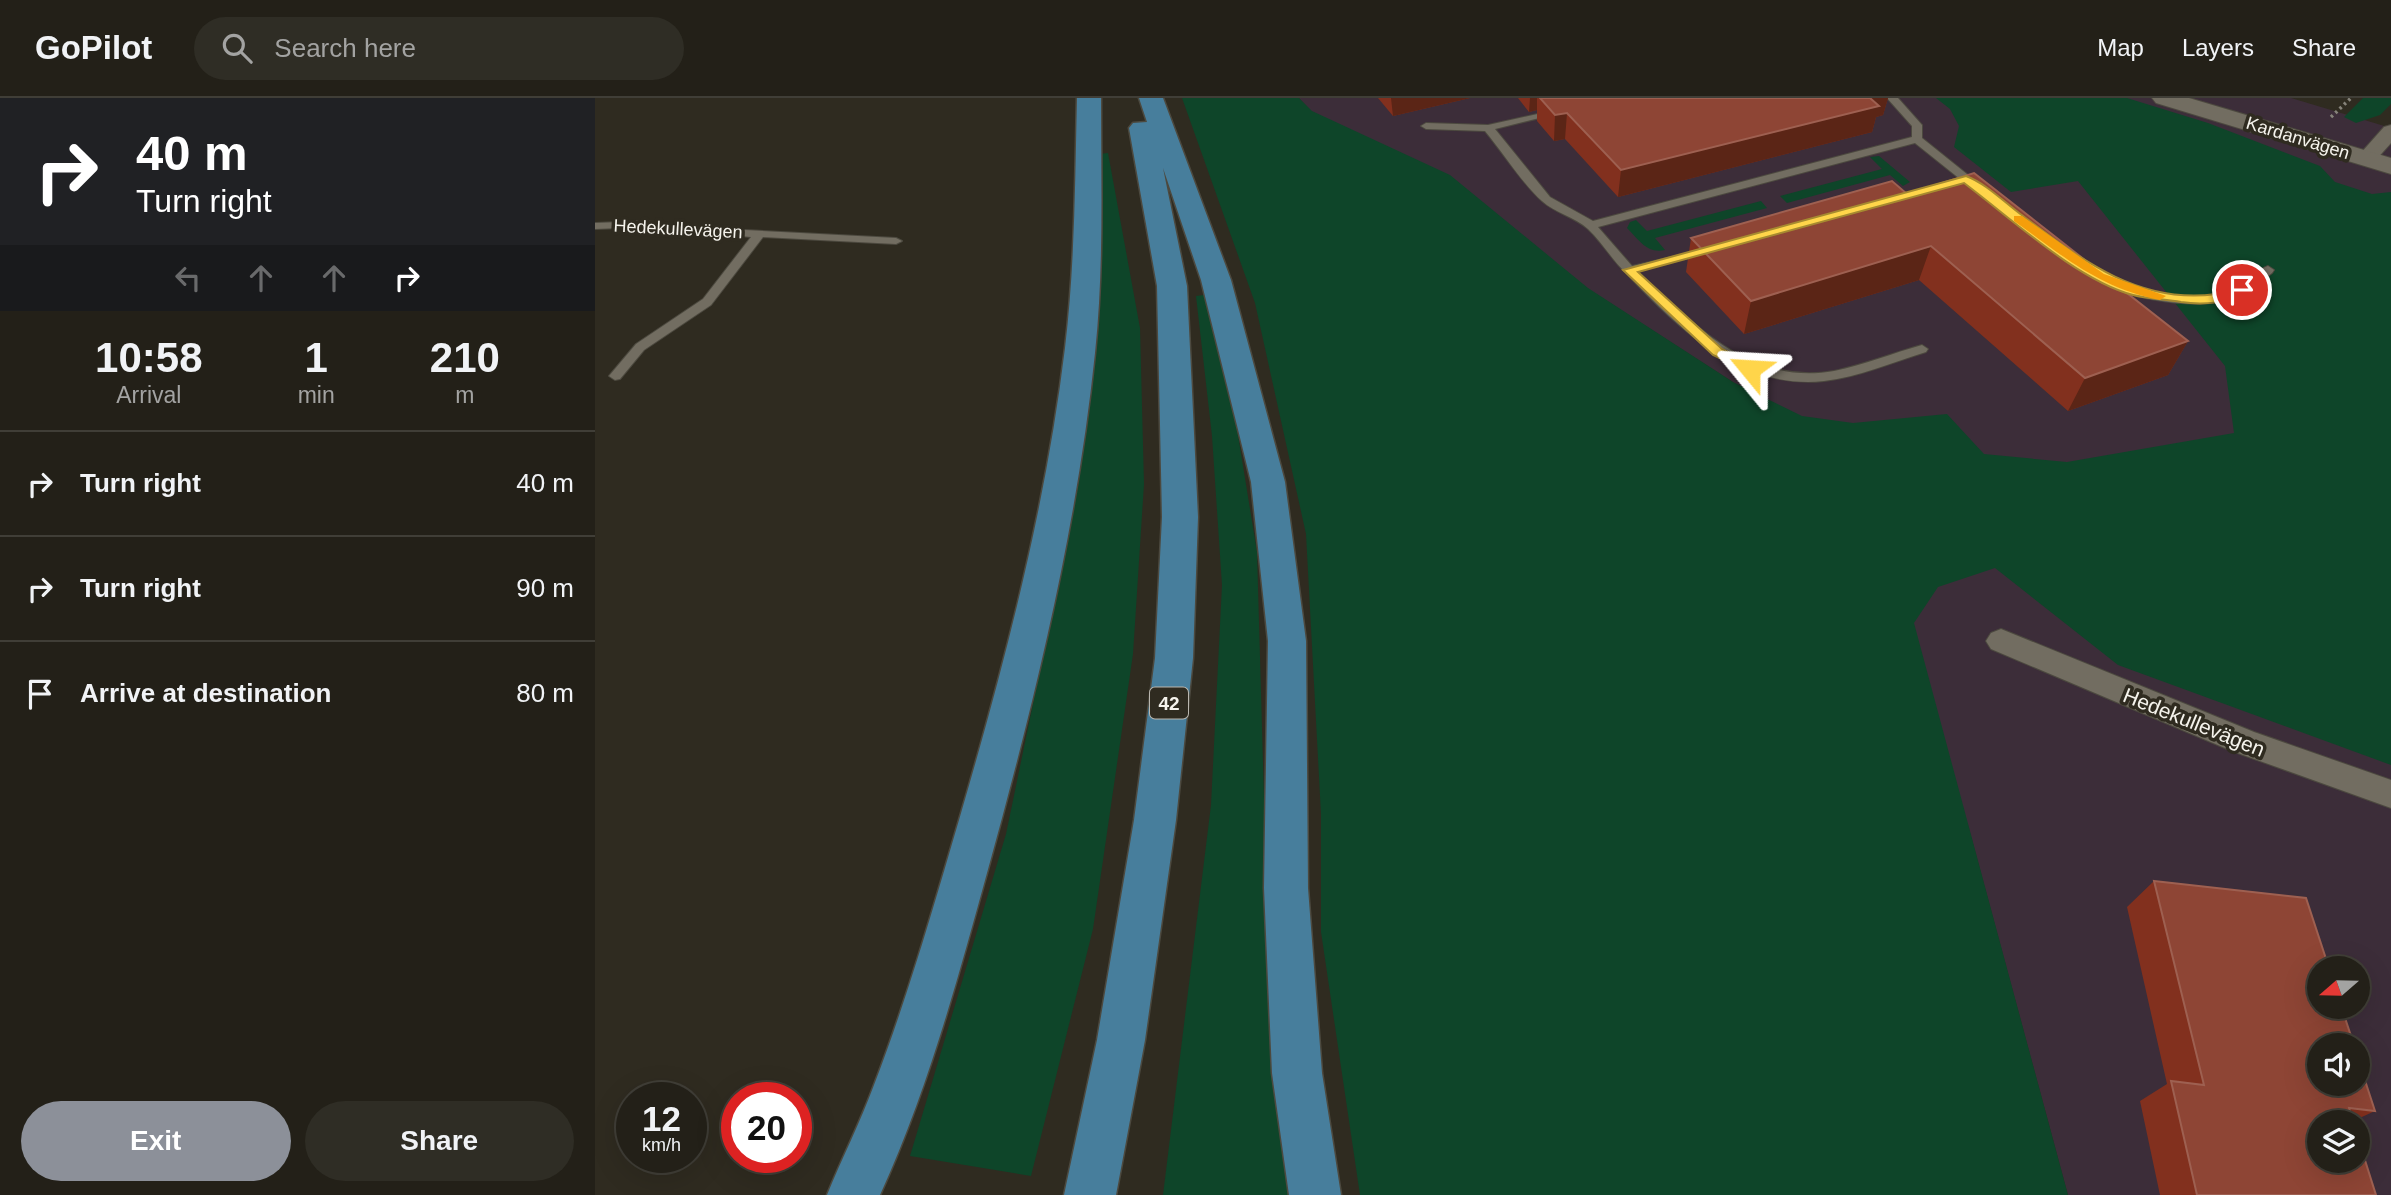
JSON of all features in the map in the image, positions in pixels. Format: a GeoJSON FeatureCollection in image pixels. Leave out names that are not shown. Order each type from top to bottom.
{"type":"FeatureCollection","features":[{"type":"Feature","properties":{"kind":"main road"},"geometry":{"type":"LineString","coordinates":[[1151,98],[1216,280],[1268,482],[1287,641],[1286,888],[1297,1073],[1315,1195]]}},
{"type":"Feature","properties":{"kind":"main road"},"geometry":{"type":"LineString","coordinates":[[853,1195],[871,1158],[919,1030],[997,765],[1038,596],[1067,437],[1081,333],[1087,246],[1114,106]]}},
{"type":"Feature","properties":{"kind":"main road","name":"42"},"geometry":{"type":"LineString","coordinates":[[1090,1195],[1121,1040],[1155,820],[1174,658],[1180,517],[1173,363],[1152,289],[1114,106]]}},
{"type":"Feature","properties":{"kind":"street","name":"Kardanvägen"},"geometry":{"type":"LineString","coordinates":[[2164,98],[2391,166]]}},
{"type":"Feature","properties":{"kind":"street"},"geometry":{"type":"LineString","coordinates":[[2367,158],[2391,131]]}},
{"type":"Feature","properties":{"kind":"street","name":"Hedekullevägen"},"geometry":{"type":"LineString","coordinates":[[2001,641],[2221,734],[2308,768],[2391,794]]}},
{"type":"Feature","properties":{"kind":"lane"},"geometry":{"type":"LineString","coordinates":[[1892,98],[1916,125],[1917,139],[1961,181],[1985,194]]}},
{"type":"Feature","properties":{"kind":"lane"},"geometry":{"type":"LineString","coordinates":[[1426,126],[1487,128],[1567,108]]}},
{"type":"Feature","properties":{"kind":"lane"},"geometry":{"type":"LineString","coordinates":[[1487,128],[1546,199],[1591,225],[1629,270],[1718,352],[1750,369],[1789,379],[1825,377],[1922,349]]}},
{"type":"Feature","properties":{"kind":"lane"},"geometry":{"type":"LineString","coordinates":[[1591,225],[1917,139]]}},
{"type":"Feature","properties":{"kind":"lane","name":"Hedekullevägen"},"geometry":{"type":"LineString","coordinates":[[595,226],[646,224],[707,231],[896,241]]}},
{"type":"Feature","properties":{"kind":"lane","name":"Hedekullevägen"},"geometry":{"type":"LineString","coordinates":[[615,376],[640,347],[707,302],[760,233]]}},
{"type":"Feature","properties":{"kind":"lane"},"geometry":{"type":"LineString","coordinates":[[1629,270],[1723,246]]}},
{"type":"Feature","properties":{"kind":"lane"},"geometry":{"type":"LineString","coordinates":[[2081,265],[2100,277],[2135,291],[2194,300],[2220,298],[2242,290],[2268,270]]}},
{"type":"Feature","properties":{"kind":"path"},"geometry":{"type":"LineString","coordinates":[[2331,117],[2351,98]]}},
{"type":"Feature","properties":{"kind":"shaded area"},"geometry":{"type":"Polygon","coordinates":[[[1299,98],[2291,98],[2391,128],[2391,1195],[2068,1195],[1968,825],[1733,382],[1311,111],[1299,98]]]}},
{"type":"Feature","properties":{"kind":"green space"},"geometry":{"type":"Polygon","coordinates":[[[1182,98],[1299,98],[1312,111],[1450,175],[1588,288],[1733,382],[1802,416],[1853,423],[1947,414],[1984,454],[2067,462],[2234,433],[2225,366],[2078,181],[2011,192],[1954,147],[1959,126],[1950,109],[1936,98],[2127,98],[2208,123],[2320,166],[2335,182],[2372,194],[2391,192],[2391,765],[2118,665],[1995,568],[1938,587],[1914,623],[2068,1195],[1360,1195],[1321,932],[1321,814],[1306,534],[1255,303],[1182,98]]]}},
{"type":"Feature","properties":{"kind":"green space"},"geometry":{"type":"Polygon","coordinates":[[[2363,98],[2391,98],[2391,104],[2380,115],[2356,123],[2344,117],[2363,98]]]}},
{"type":"Feature","properties":{"kind":"green space"},"geometry":{"type":"Polygon","coordinates":[[[1108,153],[1140,328],[1144,484],[1133,654],[1093,929],[1031,1176],[910,1156],[1006,834],[1079,482],[1094,330],[1099,154],[1108,153]]]}},
{"type":"Feature","properties":{"kind":"green space"},"geometry":{"type":"Polygon","coordinates":[[[1879,156],[1910,182],[1903,186],[1890,175],[1787,203],[1780,196],[1882,169],[1870,157],[1879,156]]]}},
{"type":"Feature","properties":{"kind":"green space"},"geometry":{"type":"Polygon","coordinates":[[[1761,201],[1767,208],[1655,238],[1665,250],[1648,248],[1627,228],[1630,222],[1636,220],[1647,231],[1761,201]]]}},
{"type":"Feature","properties":{"kind":"green space"},"geometry":{"type":"Polygon","coordinates":[[[1204,295],[1237,429],[1257,552],[1272,1079],[1290,1195],[1163,1195],[1211,805],[1222,585],[1212,436],[1196,296],[1204,295]]]}},
{"type":"Feature","properties":{"kind":"building"},"geometry":{"type":"Polygon","coordinates":[[[1540,98],[1870,98],[1879,106],[1621,170],[1567,113],[1555,115],[1540,98]]]}},
{"type":"Feature","properties":{"kind":"building"},"geometry":{"type":"Polygon","coordinates":[[[1974,173],[2188,341],[2085,378],[1931,246],[1751,301],[1691,238],[1892,181],[1907,194],[1974,173]]]}},
{"type":"Feature","properties":{"kind":"building"},"geometry":{"type":"Polygon","coordinates":[[[2154,881],[2306,898],[2325,956],[2307,956],[2307,1019],[2345,1019],[2350,1033],[2307,1033],[2307,1096],[2370,1096],[2375,1111],[2349,1108],[2307,1110],[2307,1173],[2369,1173],[2376,1195],[2197,1195],[2171,1081],[2204,1085],[2154,881]]]}},
{"type":"Feature","properties":{"kind":"slow traffic"},"geometry":{"type":"LineString","coordinates":[[2018,219],[2100,277],[2135,291],[2160,296]]}},
{"type":"Feature","properties":{"kind":"route"},"geometry":{"type":"LineString","coordinates":[[1750,369],[1718,352],[1629,270],[1966,179],[2100,277],[2135,291],[2170,298],[2220,298],[2242,290]]}}]}
